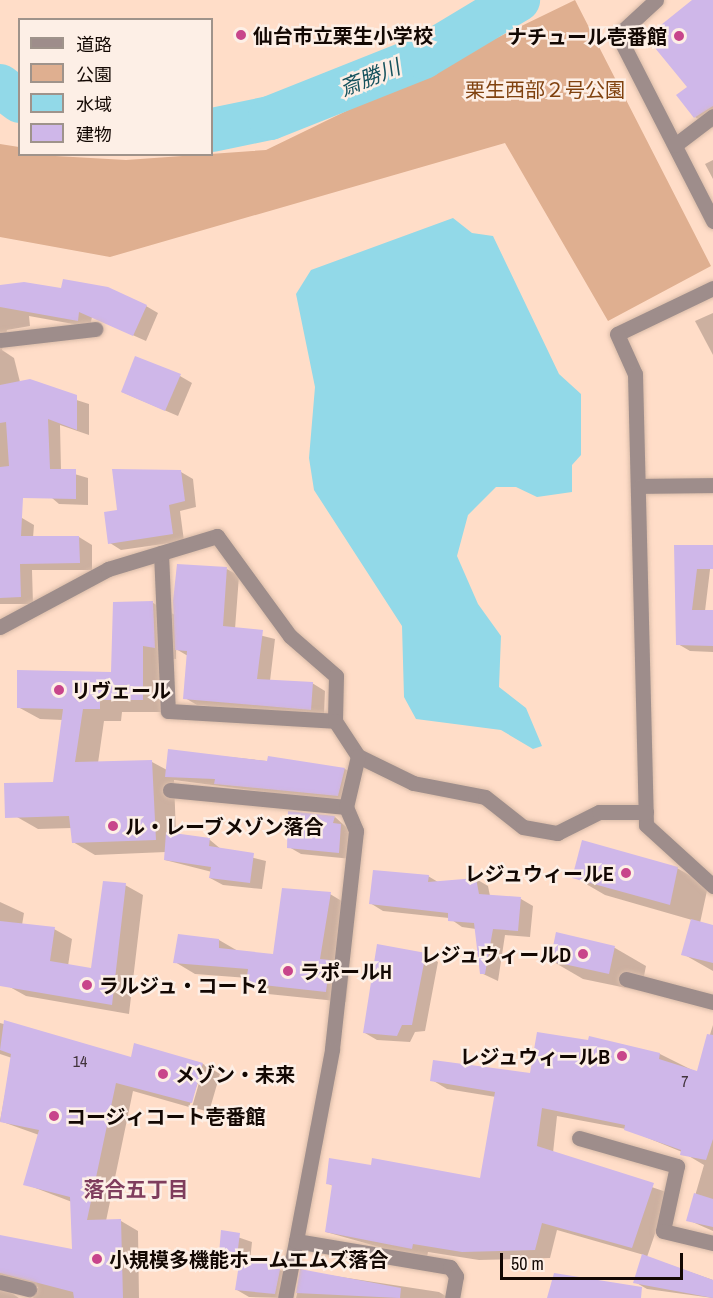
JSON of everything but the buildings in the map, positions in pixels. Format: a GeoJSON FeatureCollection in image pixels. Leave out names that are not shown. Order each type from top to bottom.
{"type":"FeatureCollection","features":[{"type":"Feature","properties":{"kind":"street"},"geometry":{"type":"LineString","coordinates":[[656,0],[618,35],[713,221]]}},
{"type":"Feature","properties":{"kind":"street"},"geometry":{"type":"LineString","coordinates":[[675,145],[713,116]]}},
{"type":"Feature","properties":{"kind":"street"},"geometry":{"type":"LineString","coordinates":[[713,288],[617,334],[635,374],[640,486],[646,825],[713,886]]}},
{"type":"Feature","properties":{"kind":"street"},"geometry":{"type":"LineString","coordinates":[[0,340],[95,329]]}},
{"type":"Feature","properties":{"kind":"street"},"geometry":{"type":"LineString","coordinates":[[640,486],[713,486]]}},
{"type":"Feature","properties":{"kind":"street"},"geometry":{"type":"LineString","coordinates":[[0,627],[108,569],[217,536],[290,636],[336,676],[335,722],[358,756],[413,783],[485,797],[524,827],[557,833],[599,812],[646,812]]}},
{"type":"Feature","properties":{"kind":"street"},"geometry":{"type":"LineString","coordinates":[[161,553],[168,711],[335,722]]}},
{"type":"Feature","properties":{"kind":"street"},"geometry":{"type":"LineString","coordinates":[[285,1298],[333,1038],[356,831],[346,807],[358,756]]}},
{"type":"Feature","properties":{"kind":"street"},"geometry":{"type":"LineString","coordinates":[[170,790],[346,807]]}},
{"type":"Feature","properties":{"kind":"street"},"geometry":{"type":"LineString","coordinates":[[626,979],[713,1002]]}},
{"type":"Feature","properties":{"kind":"street"},"geometry":{"type":"LineString","coordinates":[[579,1138],[677,1166],[663,1231],[713,1243]]}},
{"type":"Feature","properties":{"kind":"street"},"geometry":{"type":"LineString","coordinates":[[296,1241],[450,1267],[456,1276],[452,1298]]}},
{"type":"Feature","properties":{"kind":"street"},"geometry":{"type":"LineString","coordinates":[[0,1282],[29,1289]]}},
{"type":"Feature","properties":{"kind":"green space","name":"栗生西部２号公園"},"geometry":{"type":"Polygon","coordinates":[[[575,0],[711,266],[608,321],[505,143],[110,257],[0,237],[0,144],[18,147],[18,156],[126,160],[213,156],[213,154],[266,150],[575,0]]]}},
{"type":"Feature","properties":{"kind":"water"},"geometry":{"type":"Polygon","coordinates":[[[453,218],[472,233],[493,236],[559,374],[581,394],[581,455],[572,465],[572,492],[537,497],[516,487],[496,487],[468,515],[457,556],[478,604],[501,636],[499,687],[526,708],[542,746],[533,749],[501,730],[416,719],[404,697],[402,626],[314,490],[309,458],[315,387],[296,294],[311,270],[453,218]]]}},
{"type":"Feature","properties":{"kind":"waterway","name":"斎勝川"},"geometry":{"type":"LineString","coordinates":[[213,130],[270,118],[423,57],[518,0]]}},
{"type":"Feature","properties":{"kind":"waterway","name":"斎勝川"},"geometry":{"type":"LineString","coordinates":[[0,86],[18,100]]}},
{"type":"Feature","properties":{"kind":"place","name":"仙台市立栗生小学校"},"geometry":{"type":"Point","coordinates":[241,35]}},
{"type":"Feature","properties":{"kind":"place","name":"ナチュール壱番館"},"geometry":{"type":"Point","coordinates":[679,36]}},
{"type":"Feature","properties":{"kind":"place","name":"リヴェール"},"geometry":{"type":"Point","coordinates":[59,690]}},
{"type":"Feature","properties":{"kind":"place","name":"ル・レーブメゾン落合"},"geometry":{"type":"Point","coordinates":[113,826]}},
{"type":"Feature","properties":{"kind":"place","name":"レジュウィールE"},"geometry":{"type":"Point","coordinates":[626,873]}},
{"type":"Feature","properties":{"kind":"place","name":"レジュウィールD"},"geometry":{"type":"Point","coordinates":[583,954]}},
{"type":"Feature","properties":{"kind":"place","name":"ラポールH"},"geometry":{"type":"Point","coordinates":[288,971]}},
{"type":"Feature","properties":{"kind":"place","name":"ラルジュ・コート2"},"geometry":{"type":"Point","coordinates":[87,985]}},
{"type":"Feature","properties":{"kind":"place","name":"レジュウィールB"},"geometry":{"type":"Point","coordinates":[622,1056]}},
{"type":"Feature","properties":{"kind":"place","name":"メゾン・未来"},"geometry":{"type":"Point","coordinates":[163,1074]}},
{"type":"Feature","properties":{"kind":"place","name":"コージィコート壱番館"},"geometry":{"type":"Point","coordinates":[54,1116]}},
{"type":"Feature","properties":{"kind":"place","name":"小規模多機能ホームエムズ落合"},"geometry":{"type":"Point","coordinates":[97,1259]}},
{"type":"Feature","properties":{"kind":"district","name":"落合五丁目"},"geometry":{"type":"Point","coordinates":[136,1190]}}]}
